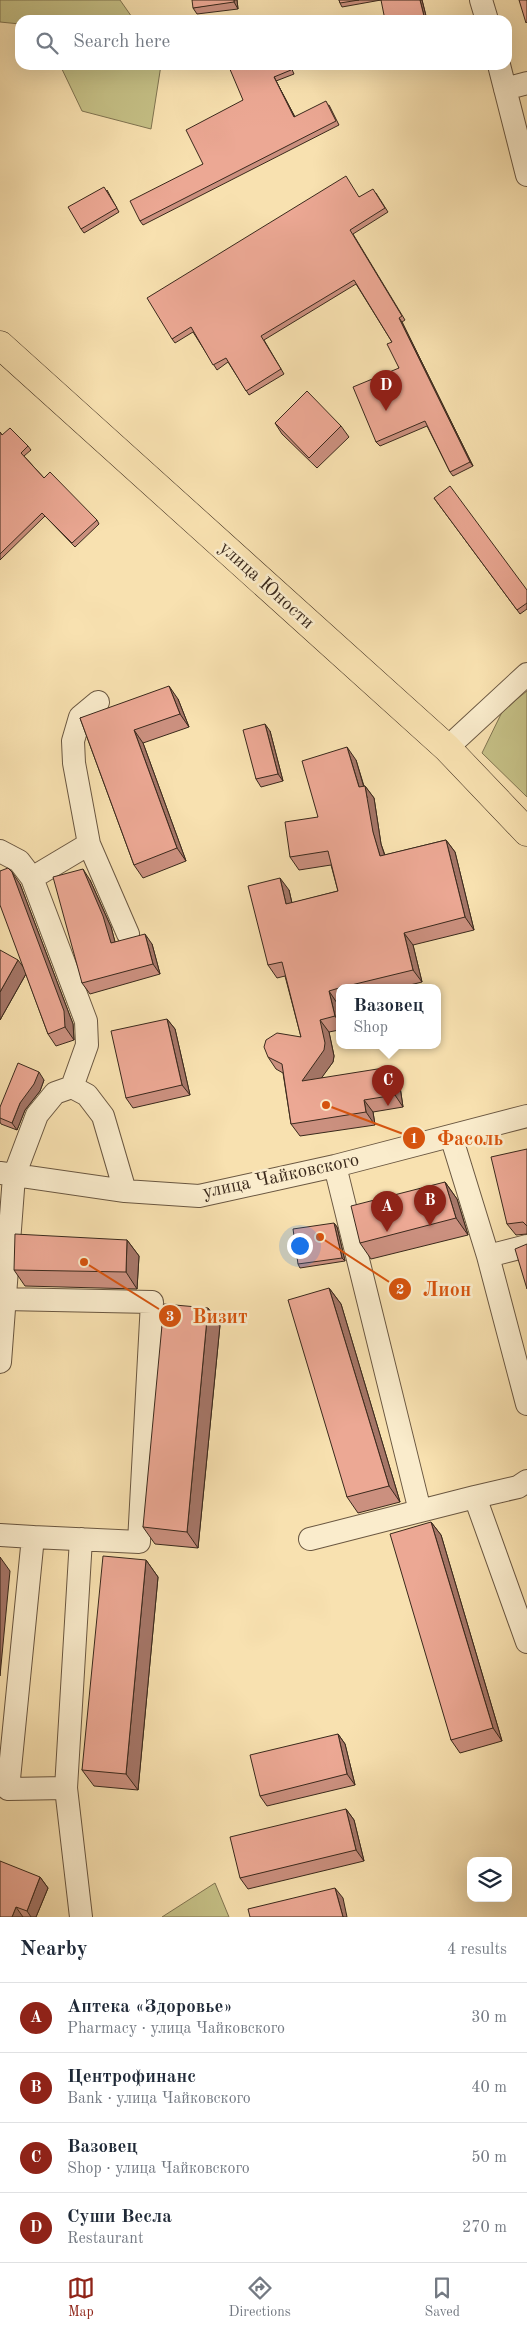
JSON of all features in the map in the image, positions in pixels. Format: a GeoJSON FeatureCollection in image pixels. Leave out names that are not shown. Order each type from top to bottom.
{"type":"FeatureCollection","features":[{"type":"Feature","properties":{"kind":"main road","name":"улица Юности"},"geometry":{"type":"LineString","coordinates":[[0,345],[447,748],[527,832]]}},
{"type":"Feature","properties":{"kind":"street"},"geometry":{"type":"LineString","coordinates":[[481,0],[486,15]]}},
{"type":"Feature","properties":{"kind":"street"},"geometry":{"type":"LineString","coordinates":[[500,70],[527,175]]}},
{"type":"Feature","properties":{"kind":"street"},"geometry":{"type":"LineString","coordinates":[[505,89],[527,83]]}},
{"type":"Feature","properties":{"kind":"street"},"geometry":{"type":"LineString","coordinates":[[447,748],[527,674]]}},
{"type":"Feature","properties":{"kind":"street"},"geometry":{"type":"LineString","coordinates":[[98,702],[80,717],[73,741],[74,763],[89,844],[128,934]]}},
{"type":"Feature","properties":{"kind":"street"},"geometry":{"type":"LineString","coordinates":[[32,878],[89,844]]}},
{"type":"Feature","properties":{"kind":"street"},"geometry":{"type":"LineString","coordinates":[[0,851],[19,861],[32,878],[86,1021],[87,1045],[72,1087]]}},
{"type":"Feature","properties":{"kind":"street"},"geometry":{"type":"LineString","coordinates":[[0,1362],[4,1299],[7,1175],[37,1115],[55,1093],[72,1087],[87,1095],[103,1116],[125,1191]]}},
{"type":"Feature","properties":{"kind":"street","name":"улица Чайковского"},"geometry":{"type":"LineString","coordinates":[[7,1175],[125,1191],[199,1196],[335,1166],[527,1116]]}},
{"type":"Feature","properties":{"kind":"street"},"geometry":{"type":"LineString","coordinates":[[451,1136],[488,1256],[527,1404]]}},
{"type":"Feature","properties":{"kind":"street"},"geometry":{"type":"LineString","coordinates":[[335,1166],[420,1511]]}},
{"type":"Feature","properties":{"kind":"street"},"geometry":{"type":"LineString","coordinates":[[488,1256],[527,1246]]}},
{"type":"Feature","properties":{"kind":"street"},"geometry":{"type":"LineString","coordinates":[[0,1535],[139,1542],[152,1302],[4,1299]]}},
{"type":"Feature","properties":{"kind":"street"},"geometry":{"type":"LineString","coordinates":[[310,1539],[526,1486]]}},
{"type":"Feature","properties":{"kind":"street"},"geometry":{"type":"LineString","coordinates":[[476,1497],[527,1642]]}},
{"type":"Feature","properties":{"kind":"street"},"geometry":{"type":"LineString","coordinates":[[33,1537],[8,1789],[66,1788]]}},
{"type":"Feature","properties":{"kind":"street"},"geometry":{"type":"LineString","coordinates":[[81,1539],[66,1788],[81,1917]]}},
{"type":"Feature","properties":{"kind":"shaded area"},"geometry":{"type":"Polygon","coordinates":[[[0,0],[120,0],[130,15],[15,15],[15,24],[0,22],[0,0]]]}},
{"type":"Feature","properties":{"kind":"shaded area"},"geometry":{"type":"Polygon","coordinates":[[[62,70],[160,70],[151,129],[82,111],[62,70]]]}},
{"type":"Feature","properties":{"kind":"shaded area"},"geometry":{"type":"Polygon","coordinates":[[[527,691],[527,797],[482,753],[503,710],[527,691]]]}},
{"type":"Feature","properties":{"kind":"shaded area"},"geometry":{"type":"Polygon","coordinates":[[[215,1883],[229,1917],[162,1917],[215,1883]]]}},
{"type":"Feature","properties":{"kind":"building"},"geometry":{"type":"Polygon","coordinates":[[[192,0],[234,0],[234,2],[193,8],[192,0]]]}},
{"type":"Feature","properties":{"kind":"building"},"geometry":{"type":"Polygon","coordinates":[[[339,0],[359,0],[340,3],[339,0]]]}},
{"type":"Feature","properties":{"kind":"building"},"geometry":{"type":"Polygon","coordinates":[[[381,0],[420,0],[424,15],[384,15],[381,0]]]}},
{"type":"Feature","properties":{"kind":"building"},"geometry":{"type":"Polygon","coordinates":[[[519,0],[527,0],[526,23],[519,0]]]}},
{"type":"Feature","properties":{"kind":"building"},"geometry":{"type":"Polygon","coordinates":[[[230,70],[291,70],[274,77],[294,117],[326,101],[336,121],[140,221],[130,201],[203,164],[186,130],[243,100],[230,70]]]}},
{"type":"Feature","properties":{"kind":"building"},"geometry":{"type":"Polygon","coordinates":[[[346,176],[359,197],[373,189],[385,208],[350,230],[402,316],[399,318],[470,462],[450,472],[425,421],[376,442],[353,387],[399,368],[387,344],[392,342],[354,280],[261,336],[281,369],[246,391],[226,358],[213,365],[191,327],[172,339],[147,298],[346,176]]]}},
{"type":"Feature","properties":{"kind":"building"},"geometry":{"type":"Polygon","coordinates":[[[104,187],[117,208],[81,229],[68,207],[104,187]]]}},
{"type":"Feature","properties":{"kind":"building"},"geometry":{"type":"Polygon","coordinates":[[[307,391],[341,426],[309,458],[275,423],[307,391]]]}},
{"type":"Feature","properties":{"kind":"building"},"geometry":{"type":"Polygon","coordinates":[[[10,428],[28,446],[21,453],[44,478],[50,472],[97,520],[72,543],[42,513],[0,554],[0,432],[2,435],[10,428]]]}},
{"type":"Feature","properties":{"kind":"building"},"geometry":{"type":"Polygon","coordinates":[[[450,486],[527,590],[527,603],[517,610],[434,498],[450,486]]]}},
{"type":"Feature","properties":{"kind":"building"},"geometry":{"type":"Polygon","coordinates":[[[169,686],[180,714],[134,730],[177,848],[134,865],[80,718],[169,686]]]}},
{"type":"Feature","properties":{"kind":"building"},"geometry":{"type":"Polygon","coordinates":[[[265,724],[278,774],[256,779],[243,730],[265,724]]]}},
{"type":"Feature","properties":{"kind":"building"},"geometry":{"type":"Polygon","coordinates":[[[347,747],[359,787],[365,786],[373,832],[380,856],[446,840],[465,917],[404,933],[413,970],[355,984],[336,984],[336,989],[329,991],[335,1016],[320,1020],[325,1043],[324,1050],[302,1081],[390,1067],[395,1095],[364,1100],[366,1112],[291,1124],[282,1064],[268,1057],[264,1047],[266,1040],[277,1033],[301,1037],[282,962],[268,965],[248,886],[280,878],[286,904],[338,891],[328,851],[290,857],[285,822],[318,817],[302,761],[347,747]]]}},
{"type":"Feature","properties":{"kind":"building"},"geometry":{"type":"Polygon","coordinates":[[[8,868],[12,872],[64,1011],[65,1027],[48,1034],[0,905],[0,871],[8,868]]]}},
{"type":"Feature","properties":{"kind":"building"},"geometry":{"type":"Polygon","coordinates":[[[83,869],[103,916],[111,943],[145,934],[153,964],[82,983],[53,877],[83,869]]]}},
{"type":"Feature","properties":{"kind":"building"},"geometry":{"type":"Polygon","coordinates":[[[0,950],[18,960],[0,992],[0,950]]]}},
{"type":"Feature","properties":{"kind":"building"},"geometry":{"type":"Polygon","coordinates":[[[167,1019],[182,1085],[126,1098],[111,1031],[167,1019]]]}},
{"type":"Feature","properties":{"kind":"building"},"geometry":{"type":"Polygon","coordinates":[[[18,1063],[39,1072],[34,1084],[20,1103],[12,1123],[0,1118],[0,1107],[18,1063]]]}},
{"type":"Feature","properties":{"kind":"building"},"geometry":{"type":"Polygon","coordinates":[[[527,1149],[527,1226],[523,1222],[507,1224],[491,1157],[527,1149]]]}},
{"type":"Feature","properties":{"kind":"building"},"geometry":{"type":"Polygon","coordinates":[[[445,1182],[456,1218],[360,1243],[351,1206],[445,1182]]]}},
{"type":"Feature","properties":{"kind":"building"},"geometry":{"type":"Polygon","coordinates":[[[334,1223],[342,1258],[298,1264],[293,1229],[334,1223]]]}},
{"type":"Feature","properties":{"kind":"building"},"geometry":{"type":"Polygon","coordinates":[[[15,1234],[127,1240],[126,1272],[14,1270],[15,1234]]]}},
{"type":"Feature","properties":{"kind":"building"},"geometry":{"type":"Polygon","coordinates":[[[527,1244],[527,1289],[515,1249],[527,1244]]]}},
{"type":"Feature","properties":{"kind":"building"},"geometry":{"type":"Polygon","coordinates":[[[329,1288],[389,1486],[347,1497],[288,1300],[329,1288]]]}},
{"type":"Feature","properties":{"kind":"building"},"geometry":{"type":"Polygon","coordinates":[[[164,1304],[208,1308],[187,1532],[143,1527],[164,1304]]]}},
{"type":"Feature","properties":{"kind":"building"},"geometry":{"type":"Polygon","coordinates":[[[431,1522],[493,1728],[451,1740],[390,1534],[431,1522]]]}},
{"type":"Feature","properties":{"kind":"building"},"geometry":{"type":"Polygon","coordinates":[[[103,1556],[146,1560],[126,1774],[82,1770],[103,1556]]]}},
{"type":"Feature","properties":{"kind":"building"},"geometry":{"type":"Polygon","coordinates":[[[338,1734],[347,1774],[260,1796],[250,1755],[338,1734]]]}},
{"type":"Feature","properties":{"kind":"building"},"geometry":{"type":"Polygon","coordinates":[[[346,1809],[356,1850],[240,1878],[230,1837],[346,1809]]]}},
{"type":"Feature","properties":{"kind":"building"},"geometry":{"type":"Polygon","coordinates":[[[0,1861],[40,1877],[27,1911],[16,1907],[12,1917],[0,1917],[0,1861]]]}},
{"type":"Feature","properties":{"kind":"building"},"geometry":{"type":"Polygon","coordinates":[[[335,1888],[343,1917],[250,1917],[248,1909],[335,1888]]]}},
{"type":"Feature","properties":{"kind":"place","name":"Суши Весла"},"geometry":{"type":"Point","coordinates":[386,411]}},
{"type":"Feature","properties":{"kind":"place","name":"Фасоль"},"geometry":{"type":"Point","coordinates":[326,1105]}},
{"type":"Feature","properties":{"kind":"place","name":"Вазовец"},"geometry":{"type":"Point","coordinates":[388,1106]}},
{"type":"Feature","properties":{"kind":"place","name":"Центрофинанс"},"geometry":{"type":"Point","coordinates":[430,1226]}},
{"type":"Feature","properties":{"kind":"place","name":"Аптека «Здоровье»"},"geometry":{"type":"Point","coordinates":[387,1232]}},
{"type":"Feature","properties":{"kind":"place","name":"Лион"},"geometry":{"type":"Point","coordinates":[320,1237]}},
{"type":"Feature","properties":{"kind":"place","name":"Визит"},"geometry":{"type":"Point","coordinates":[84,1262]}}]}
